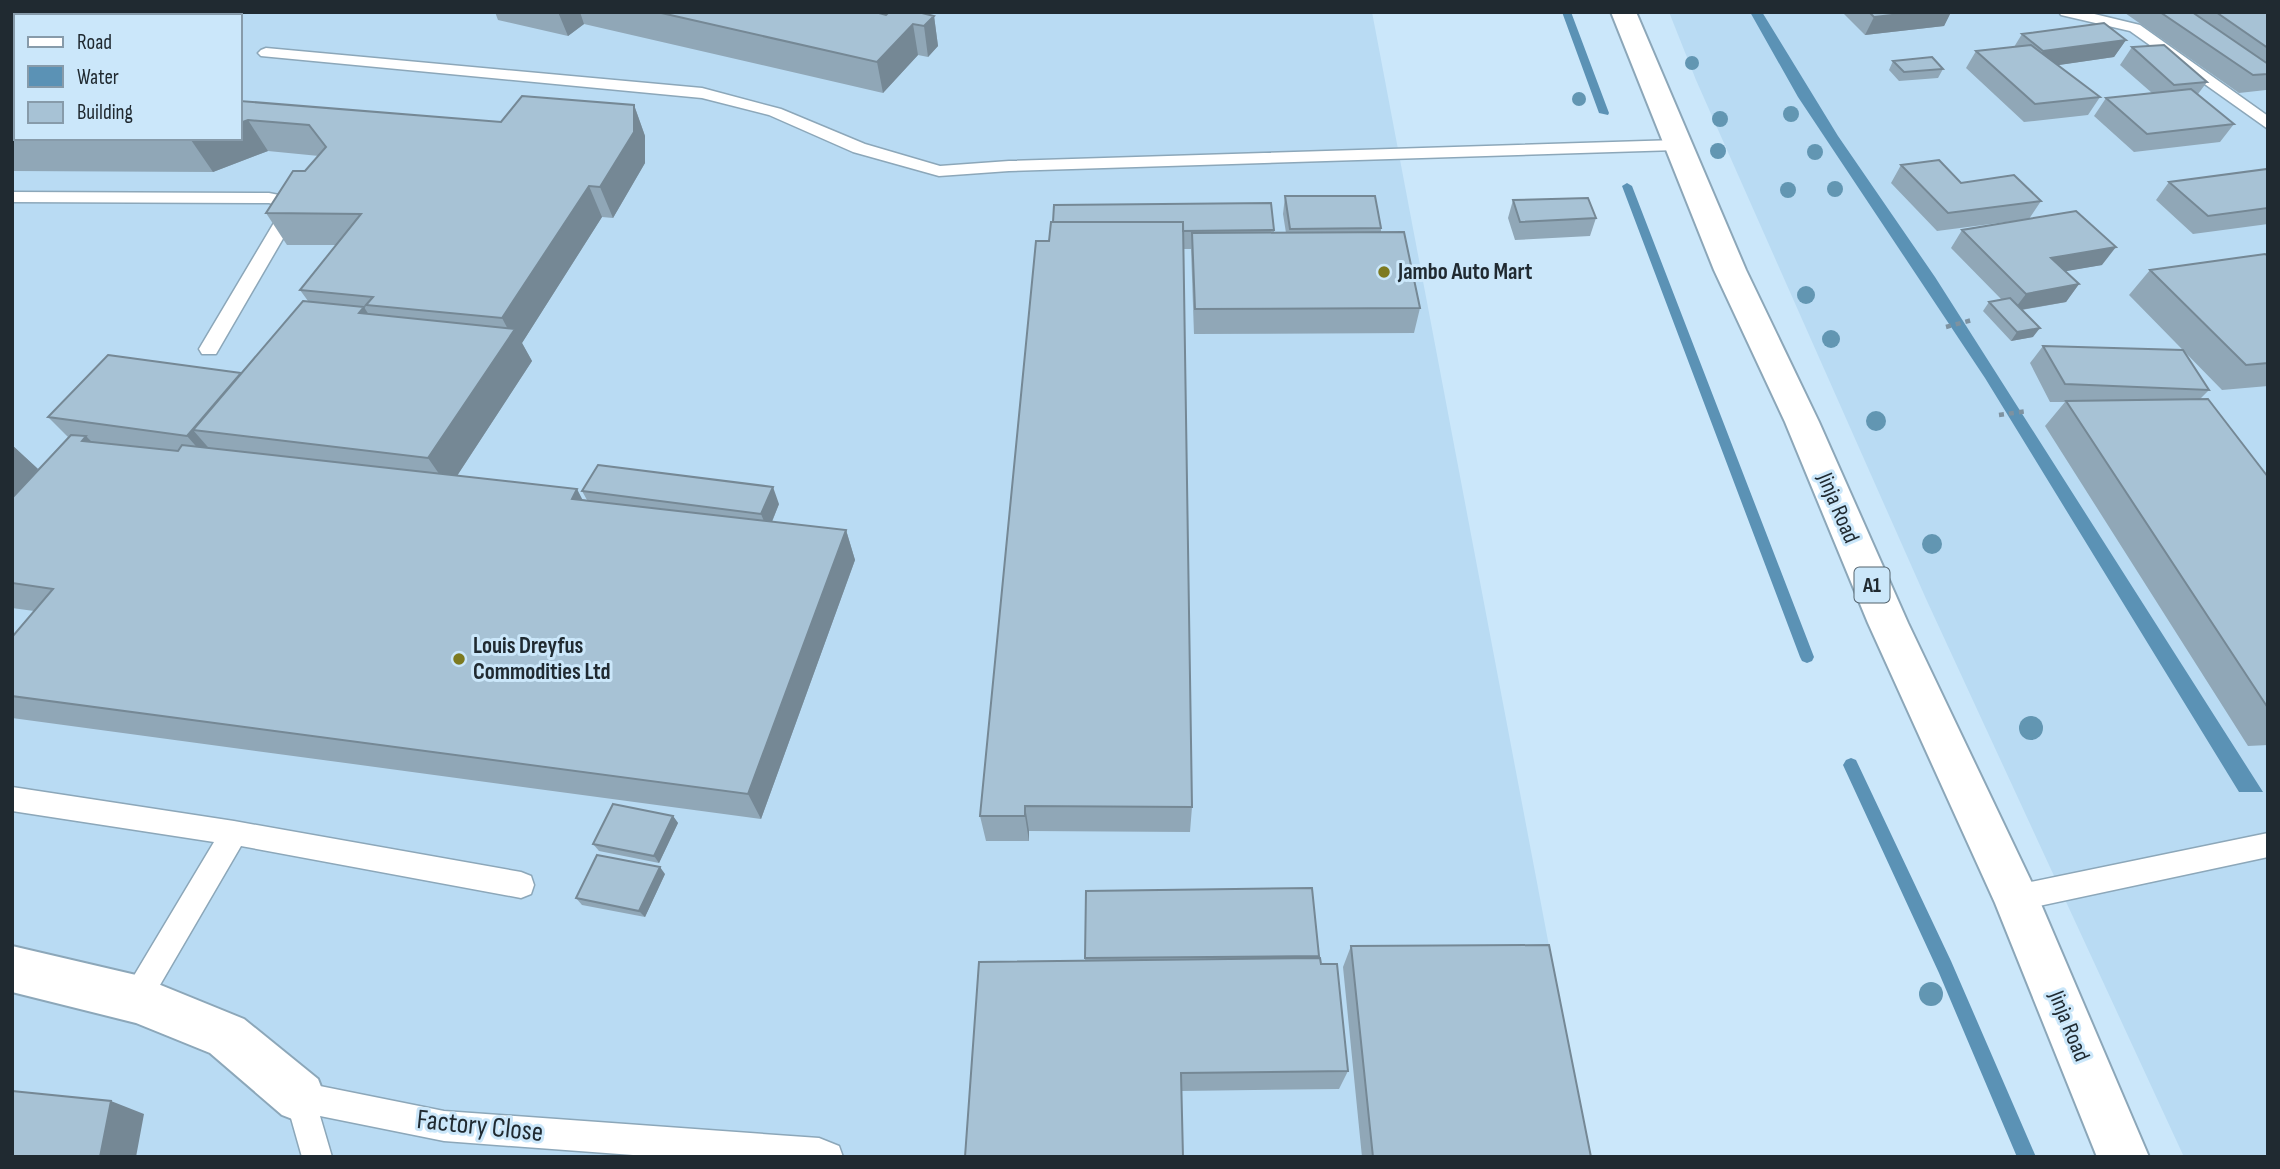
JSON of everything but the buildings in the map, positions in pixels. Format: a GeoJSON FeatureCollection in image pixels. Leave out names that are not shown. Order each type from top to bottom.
{"type":"FeatureCollection","features":[{"type":"Feature","properties":{"kind":"main road","name":"Jinja Road"},"geometry":{"type":"LineString","coordinates":[[1623,12],[1677,145],[1888,623],[2016,898],[2123,1157]]}},
{"type":"Feature","properties":{"kind":"main road"},"geometry":{"type":"LineString","coordinates":[[12,968],[136,999],[227,1036],[300,1097]]}},
{"type":"Feature","properties":{"kind":"lane"},"geometry":{"type":"LineString","coordinates":[[2066,12],[2135,28],[2268,124]]}},
{"type":"Feature","properties":{"kind":"lane"},"geometry":{"type":"LineString","coordinates":[[266,53],[702,93],[775,112],[859,148],[939,171],[1023,165],[1677,145]]}},
{"type":"Feature","properties":{"kind":"lane"},"geometry":{"type":"LineString","coordinates":[[12,197],[269,198],[288,202],[290,211],[209,349]]}},
{"type":"Feature","properties":{"kind":"lane"},"geometry":{"type":"LineString","coordinates":[[12,799],[234,833],[521,885]]}},
{"type":"Feature","properties":{"kind":"lane"},"geometry":{"type":"LineString","coordinates":[[136,999],[234,833]]}},
{"type":"Feature","properties":{"kind":"lane"},"geometry":{"type":"LineString","coordinates":[[2016,898],[2268,845]]}},
{"type":"Feature","properties":{"kind":"lane"},"geometry":{"type":"LineString","coordinates":[[300,1097],[317,1157]]}},
{"type":"Feature","properties":{"kind":"lane","name":"Factory Close"},"geometry":{"type":"LineString","coordinates":[[300,1097],[444,1126],[819,1153],[828,1157]]}},
{"type":"Feature","properties":{"kind":"path"},"geometry":{"type":"LineString","coordinates":[[1946,327],[1972,320]]}},
{"type":"Feature","properties":{"kind":"path"},"geometry":{"type":"LineString","coordinates":[[1999,415],[2028,411]]}},
{"type":"Feature","properties":{"kind":"shaded area"},"geometry":{"type":"Polygon","coordinates":[[[12,12],[1372,12],[1589,1157],[12,1157],[12,12]]]}},
{"type":"Feature","properties":{"kind":"shaded area"},"geometry":{"type":"Polygon","coordinates":[[[1669,12],[2268,12],[2268,1157],[2184,1157],[1927,601],[1696,80],[1669,12]]]}},
{"type":"Feature","properties":{"kind":"water"},"geometry":{"type":"Polygon","coordinates":[[[1750,12],[1762,12],[1838,136],[1935,277],[2263,792],[2239,792],[1985,378],[1798,97],[1750,12]]]}},
{"type":"Feature","properties":{"kind":"waterway"},"geometry":{"type":"LineString","coordinates":[[1566,12],[1604,113]]}},
{"type":"Feature","properties":{"kind":"waterway"},"geometry":{"type":"LineString","coordinates":[[1627,186],[1807,657]]}},
{"type":"Feature","properties":{"kind":"waterway"},"geometry":{"type":"LineString","coordinates":[[1851,765],[1945,967],[2027,1157]]}},
{"type":"Feature","properties":{"kind":"place","name":"Jambo Auto Mart"},"geometry":{"type":"Point","coordinates":[1384,272]}},
{"type":"Feature","properties":{"kind":"place","name":"Louis Dreyfus Commodities Ltd"},"geometry":{"type":"Point","coordinates":[459,659]}}]}
